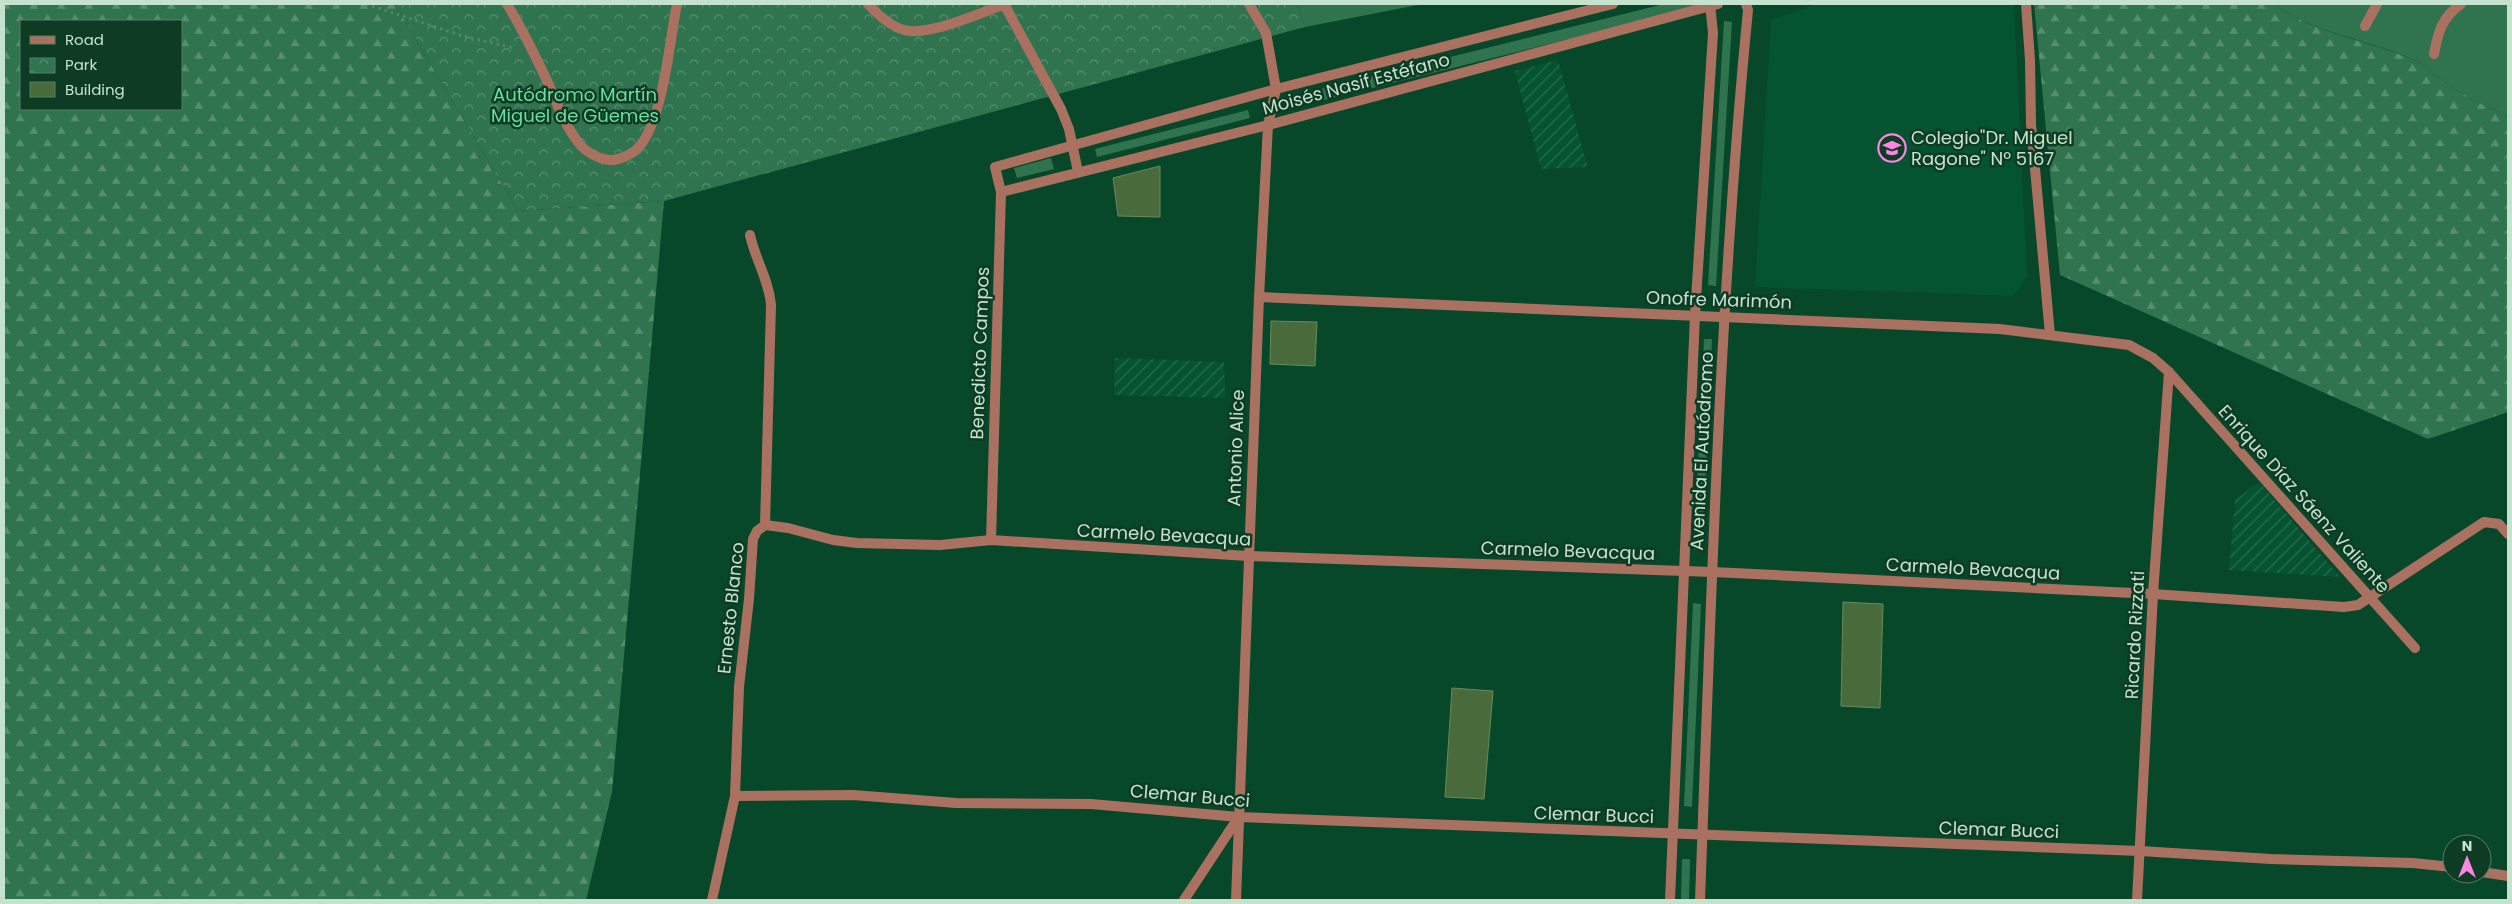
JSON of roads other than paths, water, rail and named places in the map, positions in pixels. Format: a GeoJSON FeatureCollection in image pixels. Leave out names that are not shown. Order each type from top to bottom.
{"type":"FeatureCollection","features":[{"type":"Feature","properties":{"kind":"street"},"geometry":{"type":"LineString","coordinates":[[507,4],[532,49],[568,126],[579,144],[601,159],[611,160],[626,157],[638,147],[653,120],[677,4]]}},
{"type":"Feature","properties":{"kind":"street"},"geometry":{"type":"LineString","coordinates":[[868,4],[891,24],[908,31],[929,29],[1004,4],[1061,109],[1078,172]]}},
{"type":"Feature","properties":{"kind":"street"},"geometry":{"type":"LineString","coordinates":[[1249,4],[1266,33],[1276,88]]}},
{"type":"Feature","properties":{"kind":"street","name":"Moisés Nasif Estéfano"},"geometry":{"type":"LineString","coordinates":[[995,167],[1276,88],[1613,4]]}},
{"type":"Feature","properties":{"kind":"street","name":"Avenida El Autódromo"},"geometry":{"type":"LineString","coordinates":[[1700,900],[1724,316],[1734,158],[1748,10],[1746,4]]}},
{"type":"Feature","properties":{"kind":"street"},"geometry":{"type":"LineString","coordinates":[[2026,4],[2030,60],[2031,124],[2050,335]]}},
{"type":"Feature","properties":{"kind":"street"},"geometry":{"type":"LineString","coordinates":[[2365,26],[2377,4]]}},
{"type":"Feature","properties":{"kind":"street"},"geometry":{"type":"LineString","coordinates":[[2434,54],[2438,29],[2454,8],[2462,4]]}},
{"type":"Feature","properties":{"kind":"street","name":"Moisés Nasif Estéfano"},"geometry":{"type":"LineString","coordinates":[[1001,192],[1268,125],[1713,5]]}},
{"type":"Feature","properties":{"kind":"street","name":"Avenida El Autódromo"},"geometry":{"type":"LineString","coordinates":[[1670,900],[1695,315],[1713,33],[1713,5]]}},
{"type":"Feature","properties":{"kind":"street","name":"Antonio Alice"},"geometry":{"type":"LineString","coordinates":[[1236,900],[1259,297],[1268,125],[1276,88]]}},
{"type":"Feature","properties":{"kind":"street","name":"Benedicto Campos"},"geometry":{"type":"LineString","coordinates":[[991,540],[1001,192],[995,167]]}},
{"type":"Feature","properties":{"kind":"street","name":"Ernesto Blanco"},"geometry":{"type":"LineString","coordinates":[[712,900],[735,796],[739,687],[749,599],[753,539],[757,531],[765,524],[771,305],[770,290],[753,252],[750,234]]}},
{"type":"Feature","properties":{"kind":"street","name":"Onofre Marimón"},"geometry":{"type":"LineString","coordinates":[[1259,297],[2000,329],[2129,345],[2153,358],[2169,372]]}},
{"type":"Feature","properties":{"kind":"street","name":"Ricardo Rizzati"},"geometry":{"type":"LineString","coordinates":[[2137,900],[2153,594],[2169,372]]}},
{"type":"Feature","properties":{"kind":"street","name":"Enrique Díaz Sáenz Valiente"},"geometry":{"type":"LineString","coordinates":[[2169,372],[2415,648]]}},
{"type":"Feature","properties":{"kind":"street","name":"Carmelo Bevacqua"},"geometry":{"type":"LineString","coordinates":[[765,524],[833,540],[857,543],[940,545],[991,540],[1248,556],[1712,572],[2153,594],[2344,607],[2358,605],[2474,526],[2484,522],[2499,524],[2508,534]]}},
{"type":"Feature","properties":{"kind":"street","name":"Clemar Bucci"},"geometry":{"type":"LineString","coordinates":[[735,796],[852,795],[956,802],[1091,804],[1239,817],[1702,836],[2140,851],[2271,859],[2413,863],[2442,866]]}},
{"type":"Feature","properties":{"kind":"street"},"geometry":{"type":"LineString","coordinates":[[1184,900],[1239,817]]}},
{"type":"Feature","properties":{"kind":"street"},"geometry":{"type":"LineString","coordinates":[[2492,874],[2508,876]]}},
{"type":"Feature","properties":{"kind":"place","name":"Colegio\"Dr. Miguel Ragone\" Nº 5167"},"geometry":{"type":"Point","coordinates":[1892,148]}},
{"type":"Feature","properties":{"kind":"park label","name":"Autódromo Martín Miguel de Güemes"},"geometry":{"type":"Point","coordinates":[575,105]}}]}
